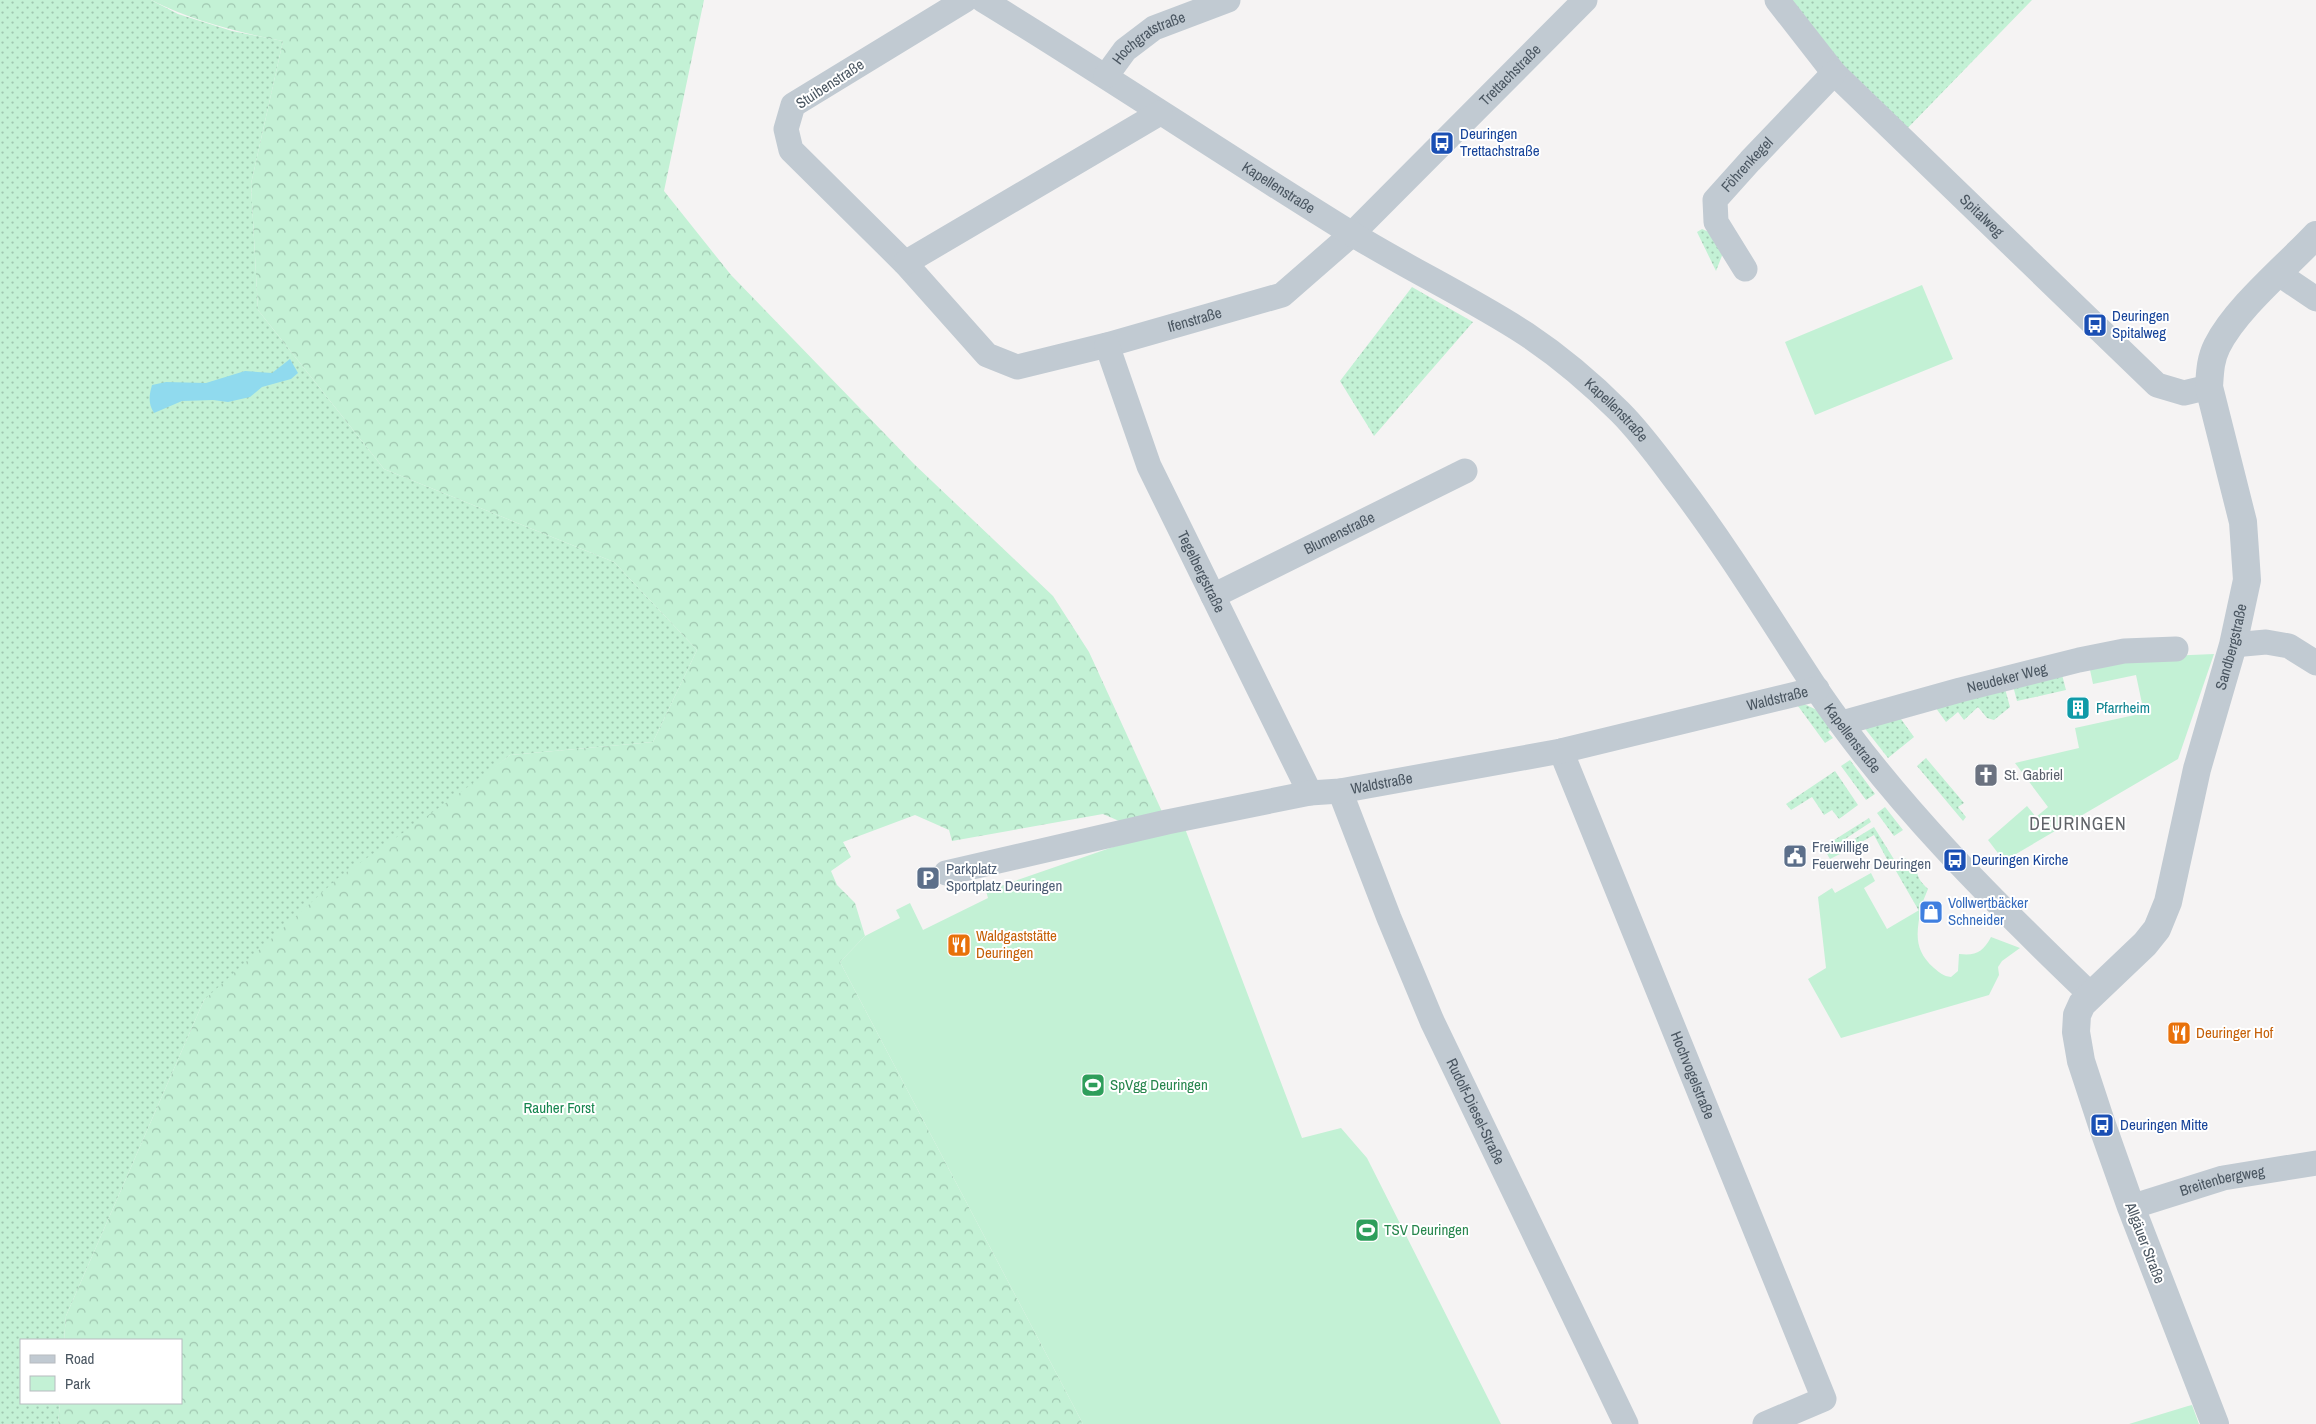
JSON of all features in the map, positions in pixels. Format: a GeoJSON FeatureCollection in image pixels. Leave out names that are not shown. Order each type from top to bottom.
{"type":"FeatureCollection","features":[{"type":"Feature","properties":{"kind":"street","name":"Stuibenstraße"},"geometry":{"type":"LineString","coordinates":[[965,0],[793,105],[786,129],[791,150],[905,262],[987,355],[1017,368]]}},
{"type":"Feature","properties":{"kind":"street","name":"Kapellenstraße"},"geometry":{"type":"LineString","coordinates":[[983,0],[1106,76],[1160,113],[1352,234],[1527,335],[1578,374],[1621,413],[1710,526],[1817,689],[1896,793],[1954,860],[2090,994]]}},
{"type":"Feature","properties":{"kind":"street","name":"Hochgratstraße"},"geometry":{"type":"LineString","coordinates":[[1106,76],[1125,50],[1154,28],[1228,0]]}},
{"type":"Feature","properties":{"kind":"street","name":"Trettachstraße"},"geometry":{"type":"LineString","coordinates":[[1352,234],[1584,0]]}},
{"type":"Feature","properties":{"kind":"street","name":"Spitalweg"},"geometry":{"type":"LineString","coordinates":[[1777,0],[1834,73],[2157,385],[2184,393],[2209,388]]}},
{"type":"Feature","properties":{"kind":"street","name":"Föhrenkegel"},"geometry":{"type":"LineString","coordinates":[[1745,270],[1716,222],[1715,200],[1834,73]]}},
{"type":"Feature","properties":{"kind":"street"},"geometry":{"type":"LineString","coordinates":[[905,262],[1160,113]]}},
{"type":"Feature","properties":{"kind":"street","name":"Ifenstraße"},"geometry":{"type":"LineString","coordinates":[[1017,368],[1107,345],[1282,295],[1352,234]]}},
{"type":"Feature","properties":{"kind":"street","name":"Sandbergstraße"},"geometry":{"type":"LineString","coordinates":[[2081,1061],[2076,1032],[2077,1015],[2090,994],[2145,944],[2157,929],[2165,911],[2197,770],[2233,645],[2247,580],[2247,553],[2243,522],[2209,388],[2210,366],[2217,347],[2237,317],[2316,235]]}},
{"type":"Feature","properties":{"kind":"street"},"geometry":{"type":"LineString","coordinates":[[2279,274],[2316,299]]}},
{"type":"Feature","properties":{"kind":"street","name":"Tegelbergstraße"},"geometry":{"type":"LineString","coordinates":[[1107,345],[1149,466],[1310,793]]}},
{"type":"Feature","properties":{"kind":"street","name":"Blumenstraße"},"geometry":{"type":"LineString","coordinates":[[1213,596],[1464,470]]}},
{"type":"Feature","properties":{"kind":"street"},"geometry":{"type":"LineString","coordinates":[[2233,645],[2266,642],[2289,646],[2316,662]]}},
{"type":"Feature","properties":{"kind":"street","name":"Neudeker Weg"},"geometry":{"type":"LineString","coordinates":[[1842,723],[1960,690],[2079,660],[2124,651],[2176,649]]}},
{"type":"Feature","properties":{"kind":"street","name":"Waldstraße"},"geometry":{"type":"LineString","coordinates":[[946,873],[1167,822],[1310,793],[1340,791],[1560,752],[1817,689]]}},
{"type":"Feature","properties":{"kind":"street","name":"Hochvogelstraße"},"geometry":{"type":"LineString","coordinates":[[1560,752],[1824,1399],[1765,1424]]}},
{"type":"Feature","properties":{"kind":"street","name":"Rudolf-Diesel-Straße"},"geometry":{"type":"LineString","coordinates":[[1340,791],[1389,918],[1432,1021],[1626,1424]]}},
{"type":"Feature","properties":{"kind":"street","name":"Allgäuer Straße"},"geometry":{"type":"LineString","coordinates":[[2081,1061],[2131,1207],[2215,1424]]}},
{"type":"Feature","properties":{"kind":"street","name":"Breitenbergweg"},"geometry":{"type":"LineString","coordinates":[[2131,1207],[2223,1178],[2316,1163]]}},
{"type":"Feature","properties":{"kind":"green space"},"geometry":{"type":"Polygon","coordinates":[[[0,0],[151,0],[178,14],[232,31],[283,41],[251,184],[258,310],[384,469],[614,562],[697,650],[653,742],[510,755],[204,1000],[66,1316],[64,1339],[20,1339],[20,1404],[60,1404],[58,1424],[0,1424],[0,0]]]}},
{"type":"Feature","properties":{"kind":"green space","name":"Rauher Forst"},"geometry":{"type":"Polygon","coordinates":[[[151,0],[704,0],[664,191],[731,275],[914,464],[1053,596],[1089,652],[1164,816],[1126,824],[1103,814],[952,841],[949,830],[915,815],[843,842],[851,857],[831,871],[837,885],[855,903],[865,936],[840,962],[1083,1424],[58,1424],[60,1404],[182,1404],[182,1339],[64,1339],[66,1316],[204,1000],[338,878],[453,798],[510,755],[653,742],[697,650],[614,562],[384,469],[258,310],[251,184],[283,41],[216,25],[151,0]]]}},
{"type":"Feature","properties":{"kind":"green space"},"geometry":{"type":"Polygon","coordinates":[[[1777,0],[2032,0],[1899,137],[1777,0]]]}},
{"type":"Feature","properties":{"kind":"green space"},"geometry":{"type":"Polygon","coordinates":[[[1702,229],[1709,232],[1723,253],[1716,271],[1697,232],[1702,229]]]}},
{"type":"Feature","properties":{"kind":"green space"},"geometry":{"type":"Polygon","coordinates":[[[1922,285],[1953,359],[1815,415],[1785,342],[1922,285]]]}},
{"type":"Feature","properties":{"kind":"green space"},"geometry":{"type":"Polygon","coordinates":[[[1412,287],[1473,322],[1374,436],[1340,381],[1412,287]]]}},
{"type":"Feature","properties":{"kind":"green space"},"geometry":{"type":"Polygon","coordinates":[[[2214,654],[2178,759],[2004,861],[1988,840],[2027,806],[2036,817],[2048,807],[2015,763],[2079,748],[2075,728],[2144,713],[2136,675],[2093,684],[2089,665],[2121,658],[2214,654]]]}},
{"type":"Feature","properties":{"kind":"green space"},"geometry":{"type":"Polygon","coordinates":[[[2061,671],[2066,690],[2017,701],[2012,682],[2061,671]]]}},
{"type":"Feature","properties":{"kind":"green space"},"geometry":{"type":"Polygon","coordinates":[[[2004,685],[2010,707],[1994,720],[1987,718],[1978,707],[1964,720],[1958,712],[1946,722],[1933,704],[2004,685]]]}},
{"type":"Feature","properties":{"kind":"green space"},"geometry":{"type":"Polygon","coordinates":[[[1804,704],[1817,710],[1834,727],[1828,732],[1833,738],[1825,743],[1798,706],[1804,704]]]}},
{"type":"Feature","properties":{"kind":"green space"},"geometry":{"type":"Polygon","coordinates":[[[1898,715],[1914,737],[1888,758],[1863,726],[1898,715]]]}},
{"type":"Feature","properties":{"kind":"green space"},"geometry":{"type":"Polygon","coordinates":[[[1926,758],[1964,803],[1958,807],[1966,817],[1963,821],[1917,766],[1926,758]]]}},
{"type":"Feature","properties":{"kind":"green space"},"geometry":{"type":"Polygon","coordinates":[[[1850,760],[1875,794],[1866,800],[1841,766],[1850,760]]]}},
{"type":"Feature","properties":{"kind":"green space"},"geometry":{"type":"Polygon","coordinates":[[[1835,771],[1858,805],[1839,819],[1832,810],[1824,815],[1812,797],[1791,810],[1786,804],[1835,771]]]}},
{"type":"Feature","properties":{"kind":"green space"},"geometry":{"type":"Polygon","coordinates":[[[1885,807],[1903,830],[1894,836],[1877,813],[1885,807]]]}},
{"type":"Feature","properties":{"kind":"green space"},"geometry":{"type":"Polygon","coordinates":[[[1869,818],[1871,822],[1839,843],[1844,852],[1830,859],[1823,847],[1869,818]]]}},
{"type":"Feature","properties":{"kind":"green space","name":"SpVgg Deuringen"},"geometry":{"type":"Polygon","coordinates":[[[1184,826],[1302,1138],[1341,1128],[1367,1158],[1501,1424],[1083,1424],[840,962],[865,936],[900,918],[896,910],[910,903],[923,930],[988,898],[986,891],[1113,847],[1184,826]]]}},
{"type":"Feature","properties":{"kind":"green space"},"geometry":{"type":"Polygon","coordinates":[[[1874,827],[1895,861],[1894,868],[1890,870],[1887,865],[1889,863],[1874,835],[1849,849],[1846,844],[1874,827]]]}},
{"type":"Feature","properties":{"kind":"green space"},"geometry":{"type":"Polygon","coordinates":[[[1904,858],[1918,864],[1917,872],[1919,878],[1928,889],[1919,911],[1896,871],[1904,858]]]}},
{"type":"Feature","properties":{"kind":"green space"},"geometry":{"type":"Polygon","coordinates":[[[1871,873],[1875,881],[1864,888],[1887,929],[1921,909],[1918,926],[1920,948],[1927,961],[1940,973],[1951,977],[1958,971],[1959,954],[1978,952],[1991,937],[2020,948],[2002,961],[1998,967],[1999,975],[1989,995],[1841,1038],[1808,979],[1826,968],[1818,897],[1832,888],[1835,893],[1871,873]]]}},
{"type":"Feature","properties":{"kind":"green space"},"geometry":{"type":"Polygon","coordinates":[[[2192,1405],[2199,1424],[2129,1424],[2188,1406],[2192,1405]]]}},
{"type":"Feature","properties":{"kind":"water"},"geometry":{"type":"Polygon","coordinates":[[[290,359],[298,373],[291,379],[262,387],[250,397],[228,402],[213,400],[182,401],[154,413],[150,403],[152,385],[166,382],[206,383],[245,371],[272,373],[290,359]]]}},
{"type":"Feature","properties":{"kind":"place","name":"Deuringen Trettachstraße"},"geometry":{"type":"Point","coordinates":[1442,143]}},
{"type":"Feature","properties":{"kind":"place","name":"Deuringen Spitalweg"},"geometry":{"type":"Point","coordinates":[2095,325]}},
{"type":"Feature","properties":{"kind":"place","name":"Pfarrheim"},"geometry":{"type":"Point","coordinates":[2078,708]}},
{"type":"Feature","properties":{"kind":"place","name":"St. Gabriel"},"geometry":{"type":"Point","coordinates":[1986,775]}},
{"type":"Feature","properties":{"kind":"place","name":"Freiwillige Feuerwehr Deuringen"},"geometry":{"type":"Point","coordinates":[1795,856]}},
{"type":"Feature","properties":{"kind":"place","name":"Deuringen Kirche"},"geometry":{"type":"Point","coordinates":[1955,860]}},
{"type":"Feature","properties":{"kind":"place","name":"Parkplatz Sportplatz Deuringen"},"geometry":{"type":"Point","coordinates":[928,878]}},
{"type":"Feature","properties":{"kind":"place","name":"Vollwertbäcker Schneider"},"geometry":{"type":"Point","coordinates":[1931,912]}},
{"type":"Feature","properties":{"kind":"place","name":"Waldgaststätte Deuringen"},"geometry":{"type":"Point","coordinates":[959,945]}},
{"type":"Feature","properties":{"kind":"place","name":"Deuringer Hof"},"geometry":{"type":"Point","coordinates":[2179,1033]}},
{"type":"Feature","properties":{"kind":"place","name":"SpVgg Deuringen"},"geometry":{"type":"Point","coordinates":[1093,1085]}},
{"type":"Feature","properties":{"kind":"place","name":"Deuringen Mitte"},"geometry":{"type":"Point","coordinates":[2102,1125]}},
{"type":"Feature","properties":{"kind":"place","name":"TSV Deuringen"},"geometry":{"type":"Point","coordinates":[1367,1230]}},
{"type":"Feature","properties":{"kind":"district","name":"DEURINGEN"},"geometry":{"type":"Point","coordinates":[2078,824]}}]}
